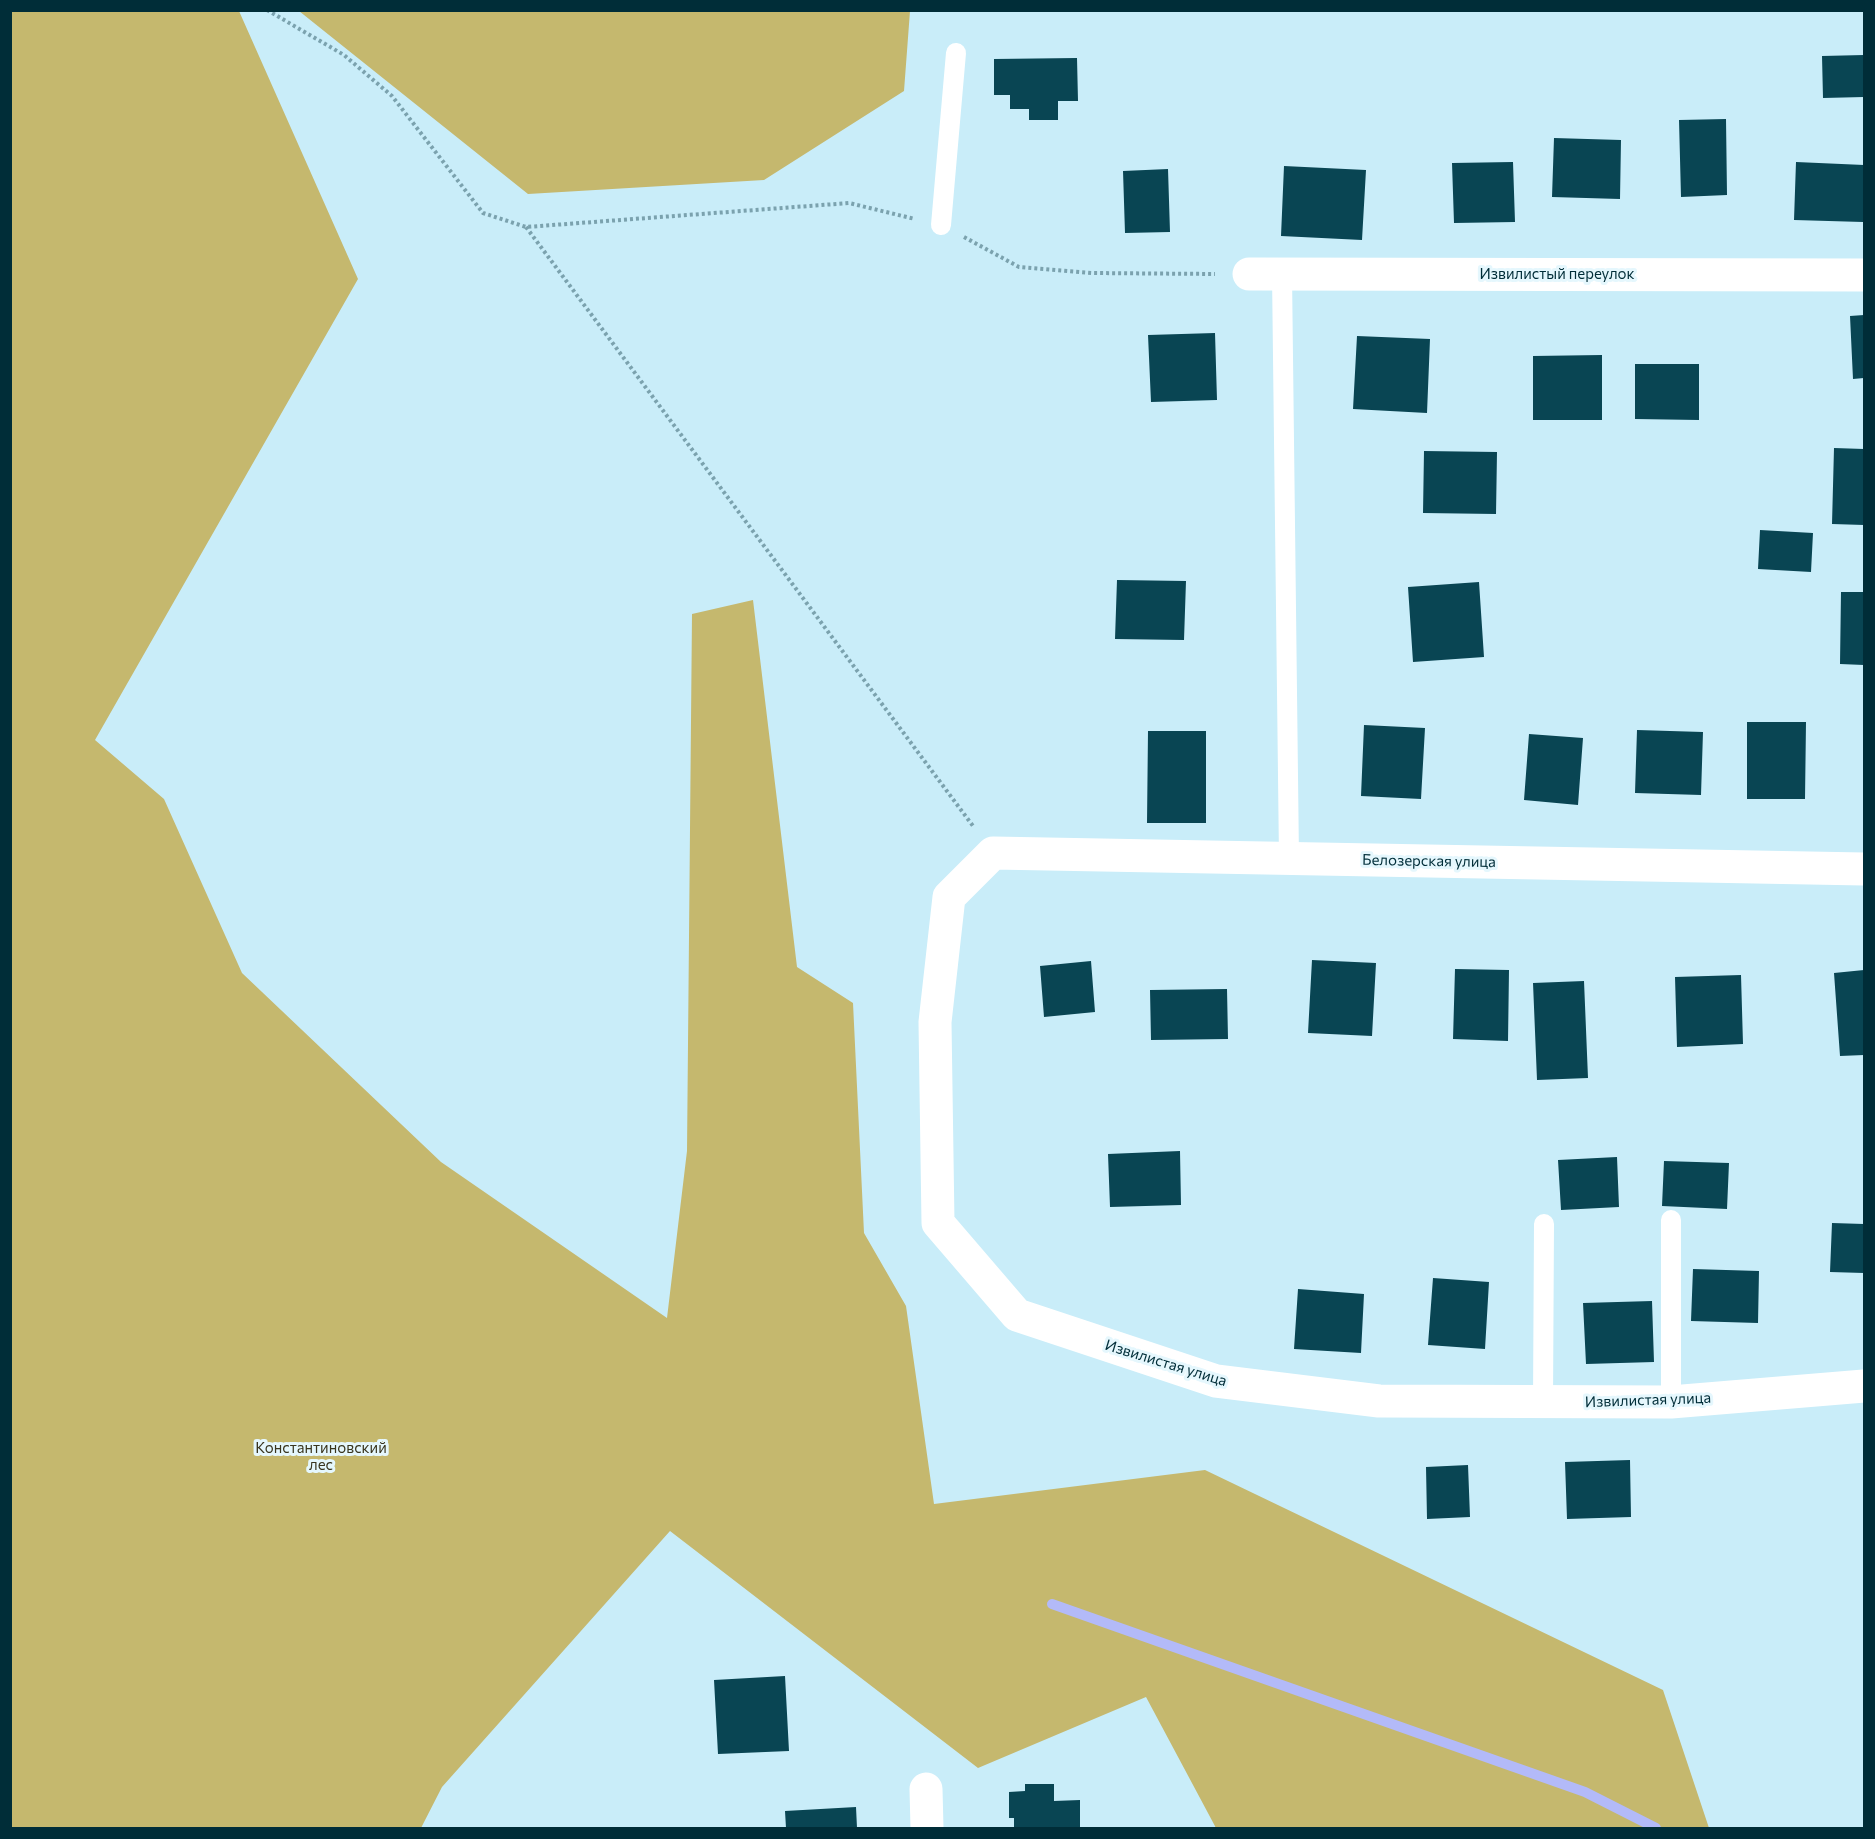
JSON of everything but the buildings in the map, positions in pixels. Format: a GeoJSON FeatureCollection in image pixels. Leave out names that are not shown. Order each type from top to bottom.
{"type":"FeatureCollection","features":[{"type":"Feature","properties":{"kind":"street","name":"Извилистый переулок"},"geometry":{"type":"LineString","coordinates":[[1249,274],[1864,275]]}},
{"type":"Feature","properties":{"kind":"street","name":"Белозерская улица"},"geometry":{"type":"LineString","coordinates":[[993,853],[1864,869]]}},
{"type":"Feature","properties":{"kind":"street","name":"Извилистая улица"},"geometry":{"type":"LineString","coordinates":[[993,853],[949,897],[935,1022],[938,1223],[1017,1315],[1216,1381],[1379,1401],[1671,1402],[1864,1386]]}},
{"type":"Feature","properties":{"kind":"street"},"geometry":{"type":"LineString","coordinates":[[926,1790],[927,1828]]}},
{"type":"Feature","properties":{"kind":"lane"},"geometry":{"type":"LineString","coordinates":[[941,225],[956,53]]}},
{"type":"Feature","properties":{"kind":"lane"},"geometry":{"type":"LineString","coordinates":[[1282,273],[1289,859]]}},
{"type":"Feature","properties":{"kind":"lane"},"geometry":{"type":"LineString","coordinates":[[1671,1220],[1671,1402]]}},
{"type":"Feature","properties":{"kind":"lane"},"geometry":{"type":"LineString","coordinates":[[1544,1224],[1544,1402]]}},
{"type":"Feature","properties":{"kind":"path"},"geometry":{"type":"LineString","coordinates":[[267,10],[344,54],[392,96],[483,213],[526,227],[849,203],[941,225],[1019,267],[1092,273],[1249,274]]}},
{"type":"Feature","properties":{"kind":"path"},"geometry":{"type":"LineString","coordinates":[[526,227],[993,853]]}},
{"type":"Feature","properties":{"kind":"green space","name":"Константиновский лес"},"geometry":{"type":"Polygon","coordinates":[[[11,10],[239,11],[358,279],[95,740],[164,799],[242,973],[441,1162],[667,1318],[687,1151],[692,614],[753,600],[797,967],[853,1003],[864,1233],[906,1306],[934,1504],[1205,1470],[1663,1690],[1709,1828],[1216,1828],[1146,1697],[978,1768],[670,1531],[442,1787],[421,1828],[11,1828],[11,10]]]}},
{"type":"Feature","properties":{"kind":"green space"},"geometry":{"type":"Polygon","coordinates":[[[910,10],[904,91],[764,180],[528,194],[299,11],[910,10]]]}},
{"type":"Feature","properties":{"kind":"waterway"},"geometry":{"type":"LineString","coordinates":[[1052,1604],[1585,1792],[1656,1828]]}}]}
